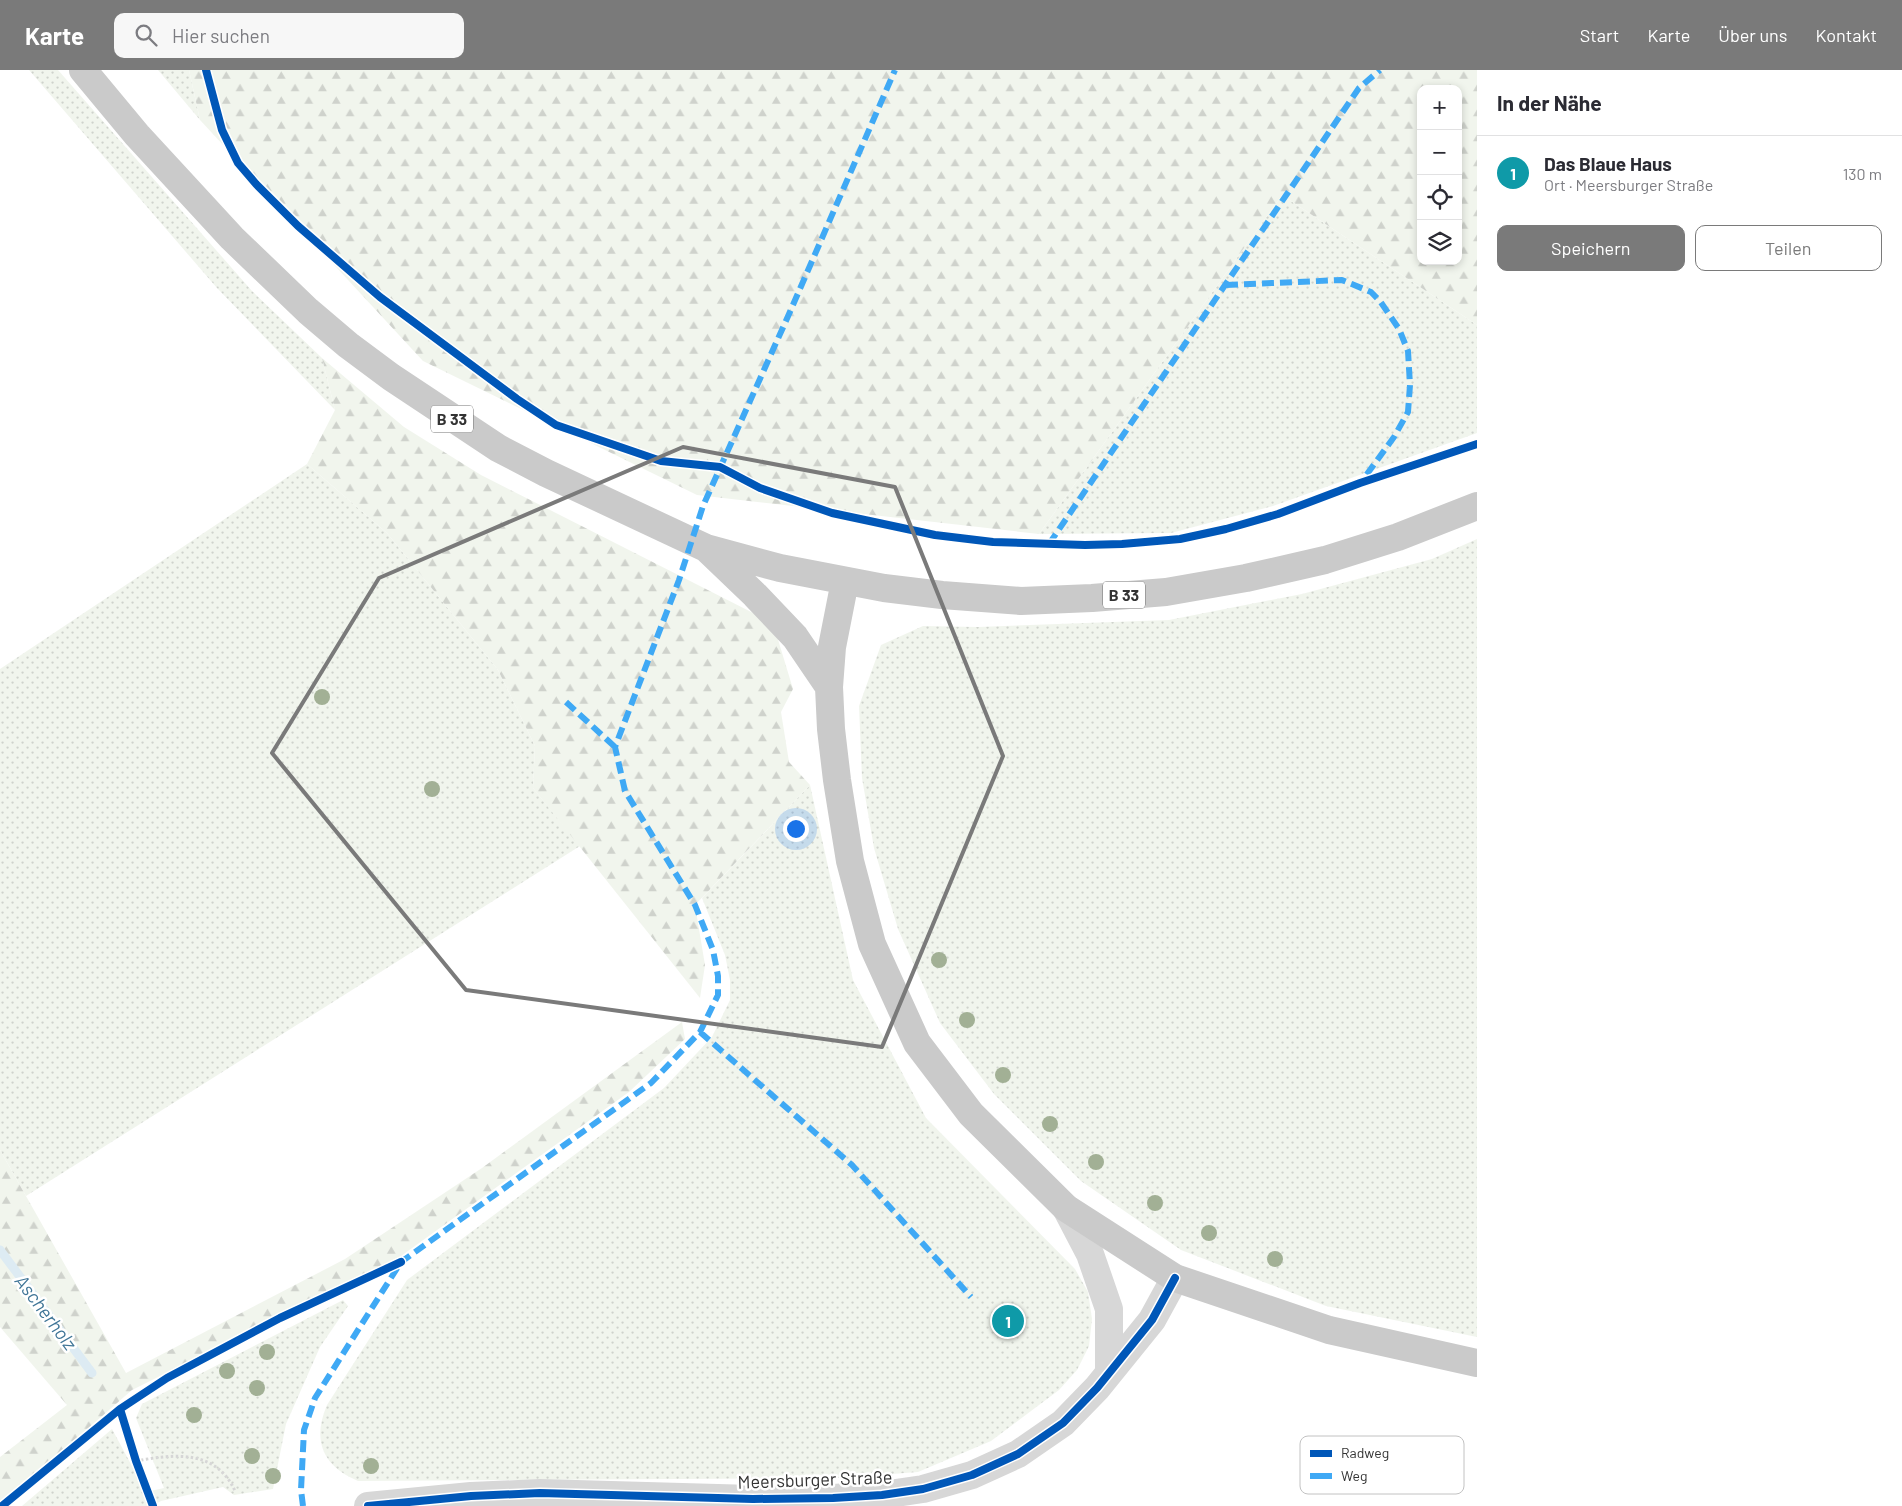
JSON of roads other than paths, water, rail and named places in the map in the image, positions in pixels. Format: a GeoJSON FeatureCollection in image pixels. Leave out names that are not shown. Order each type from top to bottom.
{"type":"FeatureCollection","features":[{"type":"Feature","properties":{"kind":"main road","name":"B 33"},"geometry":{"type":"LineString","coordinates":[[83,70],[137,135],[232,238],[308,311],[391,378],[498,448],[546,473],[706,548],[780,568],[845,581],[942,595],[1021,601],[1092,598],[1166,592],[1246,578],[1325,560],[1398,538],[1477,506]]}},
{"type":"Feature","properties":{"kind":"main road"},"geometry":{"type":"LineString","coordinates":[[706,548],[795,637],[829,687]]}},
{"type":"Feature","properties":{"kind":"main road"},"geometry":{"type":"LineString","coordinates":[[845,581],[832,648],[829,687],[831,729],[837,780],[850,861],[872,944],[917,1043],[971,1114],[1066,1208],[1175,1278],[1329,1330],[1477,1363]]}},
{"type":"Feature","properties":{"kind":"street"},"geometry":{"type":"LineString","coordinates":[[1066,1208],[1090,1254],[1109,1309],[1109,1373]]}},
{"type":"Feature","properties":{"kind":"street","name":"Meersburger Straße"},"geometry":{"type":"LineString","coordinates":[[368,1506],[471,1496],[540,1493],[753,1499],[833,1498],[882,1495],[923,1488],[972,1475],[1018,1454],[1063,1423],[1109,1373],[1152,1320],[1175,1278]]}},
{"type":"Feature","properties":{"kind":"waterway","name":"Ascherholz"},"geometry":{"type":"LineString","coordinates":[[0,1250],[92,1373]]}},
{"type":"Feature","properties":{"kind":"place","name":"Das Blaue Haus"},"geometry":{"type":"Point","coordinates":[1008,1321]}}]}
